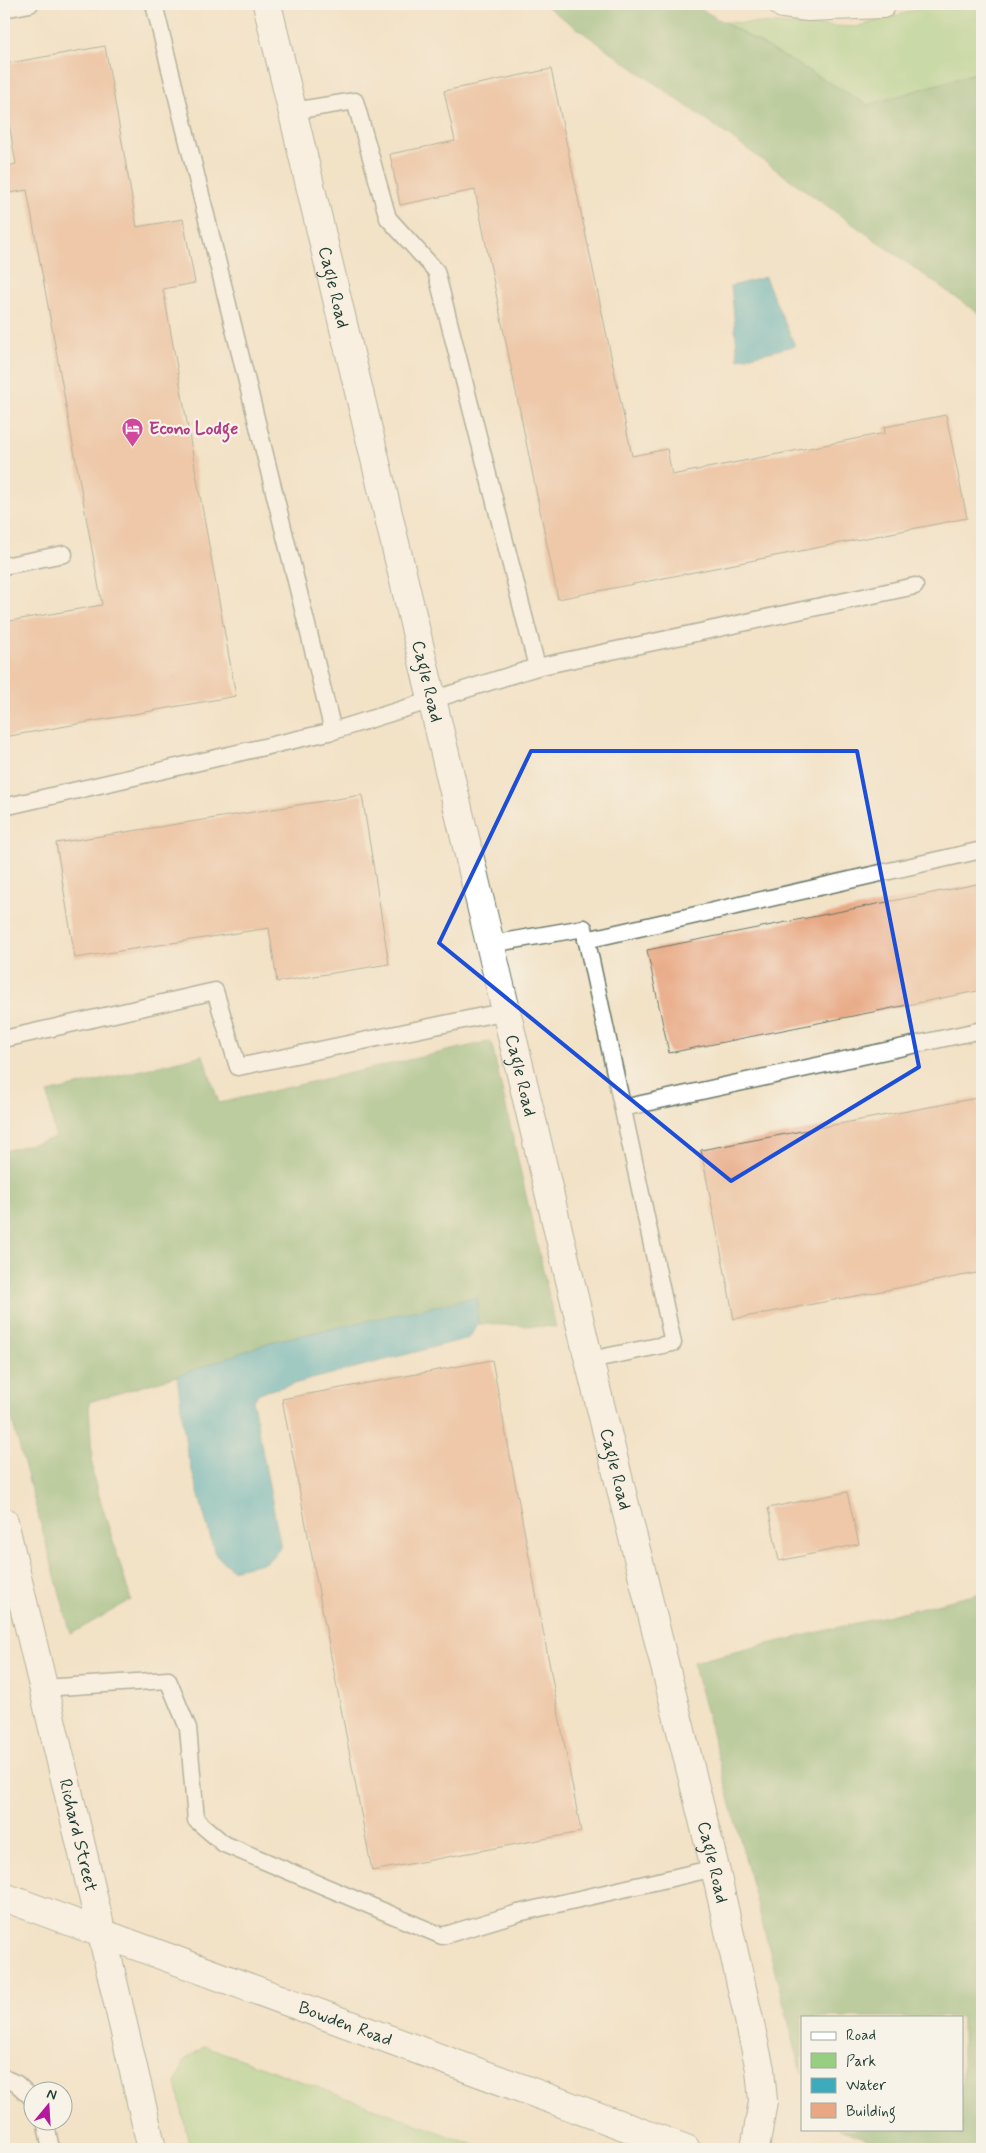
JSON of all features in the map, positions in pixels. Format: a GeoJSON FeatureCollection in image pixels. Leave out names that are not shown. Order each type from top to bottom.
{"type":"FeatureCollection","features":[{"type":"Feature","properties":{"kind":"main road","name":"Cagle Road"},"geometry":{"type":"LineString","coordinates":[[267,4],[590,1360],[715,1868],[760,2069],[763,2101],[756,2149]]}},
{"type":"Feature","properties":{"kind":"main road"},"geometry":{"type":"LineString","coordinates":[[783,4],[808,7],[882,4]]}},
{"type":"Feature","properties":{"kind":"main road","name":"Richard Street"},"geometry":{"type":"LineString","coordinates":[[4,1522],[152,2149]]}},
{"type":"Feature","properties":{"kind":"main road","name":"Bowden Road"},"geometry":{"type":"LineString","coordinates":[[4,1897],[686,2149]]}},
{"type":"Feature","properties":{"kind":"lane"},"geometry":{"type":"LineString","coordinates":[[4,9],[30,4]]}},
{"type":"Feature","properties":{"kind":"lane"},"geometry":{"type":"LineString","coordinates":[[154,4],[333,731]]}},
{"type":"Feature","properties":{"kind":"lane"},"geometry":{"type":"LineString","coordinates":[[293,111],[355,101],[388,218],[436,271],[537,667]]}},
{"type":"Feature","properties":{"kind":"lane"},"geometry":{"type":"LineString","coordinates":[[4,566],[64,554]]}},
{"type":"Feature","properties":{"kind":"lane"},"geometry":{"type":"LineString","coordinates":[[4,807],[333,731],[537,667],[915,586]]}},
{"type":"Feature","properties":{"kind":"lane"},"geometry":{"type":"LineString","coordinates":[[586,940],[982,850]]}},
{"type":"Feature","properties":{"kind":"lane"},"geometry":{"type":"LineString","coordinates":[[491,944],[584,928],[673,1343],[590,1360]]}},
{"type":"Feature","properties":{"kind":"lane"},"geometry":{"type":"LineString","coordinates":[[4,1039],[215,991],[238,1067],[507,1012]]}},
{"type":"Feature","properties":{"kind":"lane"},"geometry":{"type":"LineString","coordinates":[[623,1108],[982,1030]]}},
{"type":"Feature","properties":{"kind":"lane"},"geometry":{"type":"LineString","coordinates":[[43,1688],[168,1680],[188,1728],[196,1820],[224,1844],[442,1936],[518,1913],[715,1868]]}},
{"type":"Feature","properties":{"kind":"lane"},"geometry":{"type":"LineString","coordinates":[[4,2078],[22,2089]]}},
{"type":"Feature","properties":{"kind":"lane"},"geometry":{"type":"LineString","coordinates":[[47,2130],[51,2149]]}},
{"type":"Feature","properties":{"kind":"highlighted area"},"geometry":{"type":"Polygon","coordinates":[[[531,751],[857,751],[919,1067],[731,1181],[439,943],[531,751]]]}},
{"type":"Feature","properties":{"kind":"green space"},"geometry":{"type":"Polygon","coordinates":[[[543,4],[692,4],[868,105],[982,71],[982,316],[543,4]]]}},
{"type":"Feature","properties":{"kind":"green space"},"geometry":{"type":"Polygon","coordinates":[[[936,4],[982,4],[982,71],[868,105],[724,22],[856,27],[936,4]]]}},
{"type":"Feature","properties":{"kind":"green space"},"geometry":{"type":"Polygon","coordinates":[[[491,1041],[556,1327],[478,1324],[477,1297],[270,1342],[177,1376],[89,1402],[93,1476],[131,1600],[71,1634],[4,1391],[4,1151],[55,1138],[48,1093],[203,1055],[219,1103],[491,1041]]]}},
{"type":"Feature","properties":{"kind":"green space"},"geometry":{"type":"Polygon","coordinates":[[[982,1593],[982,2149],[895,2149],[842,2130],[964,2130],[964,2016],[801,2016],[801,2069],[693,1662],[982,1593]]]}},
{"type":"Feature","properties":{"kind":"green space"},"geometry":{"type":"Polygon","coordinates":[[[205,2046],[485,2149],[190,2149],[176,2083],[185,2060],[205,2046]]]}},
{"type":"Feature","properties":{"kind":"water"},"geometry":{"type":"Polygon","coordinates":[[[765,277],[795,346],[738,359],[731,286],[765,277]]]}},
{"type":"Feature","properties":{"kind":"water"},"geometry":{"type":"Polygon","coordinates":[[[477,1297],[478,1324],[469,1338],[259,1393],[253,1402],[281,1548],[267,1562],[232,1570],[215,1554],[187,1453],[177,1376],[270,1342],[477,1297]]]}},
{"type":"Feature","properties":{"kind":"building","name":"Econo Lodge"},"geometry":{"type":"Polygon","coordinates":[[[105,46],[137,227],[183,219],[195,283],[163,289],[236,696],[4,737],[4,622],[102,605],[27,190],[4,194],[4,167],[16,164],[4,95],[4,64],[105,46]]]}},
{"type":"Feature","properties":{"kind":"building"},"geometry":{"type":"Polygon","coordinates":[[[551,69],[632,456],[667,449],[672,475],[885,433],[884,427],[946,415],[967,518],[558,599],[475,190],[400,205],[390,154],[455,141],[444,91],[551,69]]]}},
{"type":"Feature","properties":{"kind":"building"},"geometry":{"type":"Polygon","coordinates":[[[362,795],[389,964],[277,982],[269,928],[75,958],[56,843],[362,795]]]}},
{"type":"Feature","properties":{"kind":"building"},"geometry":{"type":"Polygon","coordinates":[[[982,883],[982,990],[669,1053],[647,950],[982,883]]]}},
{"type":"Feature","properties":{"kind":"building"},"geometry":{"type":"Polygon","coordinates":[[[977,1098],[982,1123],[982,1272],[734,1319],[701,1150],[977,1098]]]}},
{"type":"Feature","properties":{"kind":"building"},"geometry":{"type":"Polygon","coordinates":[[[492,1360],[581,1832],[372,1871],[282,1399],[492,1360]]]}},
{"type":"Feature","properties":{"kind":"building"},"geometry":{"type":"Polygon","coordinates":[[[847,1492],[859,1544],[779,1561],[768,1508],[847,1492]]]}},
{"type":"Feature","properties":{"kind":"place","name":"Econo Lodge"},"geometry":{"type":"Point","coordinates":[133,447]}}]}
